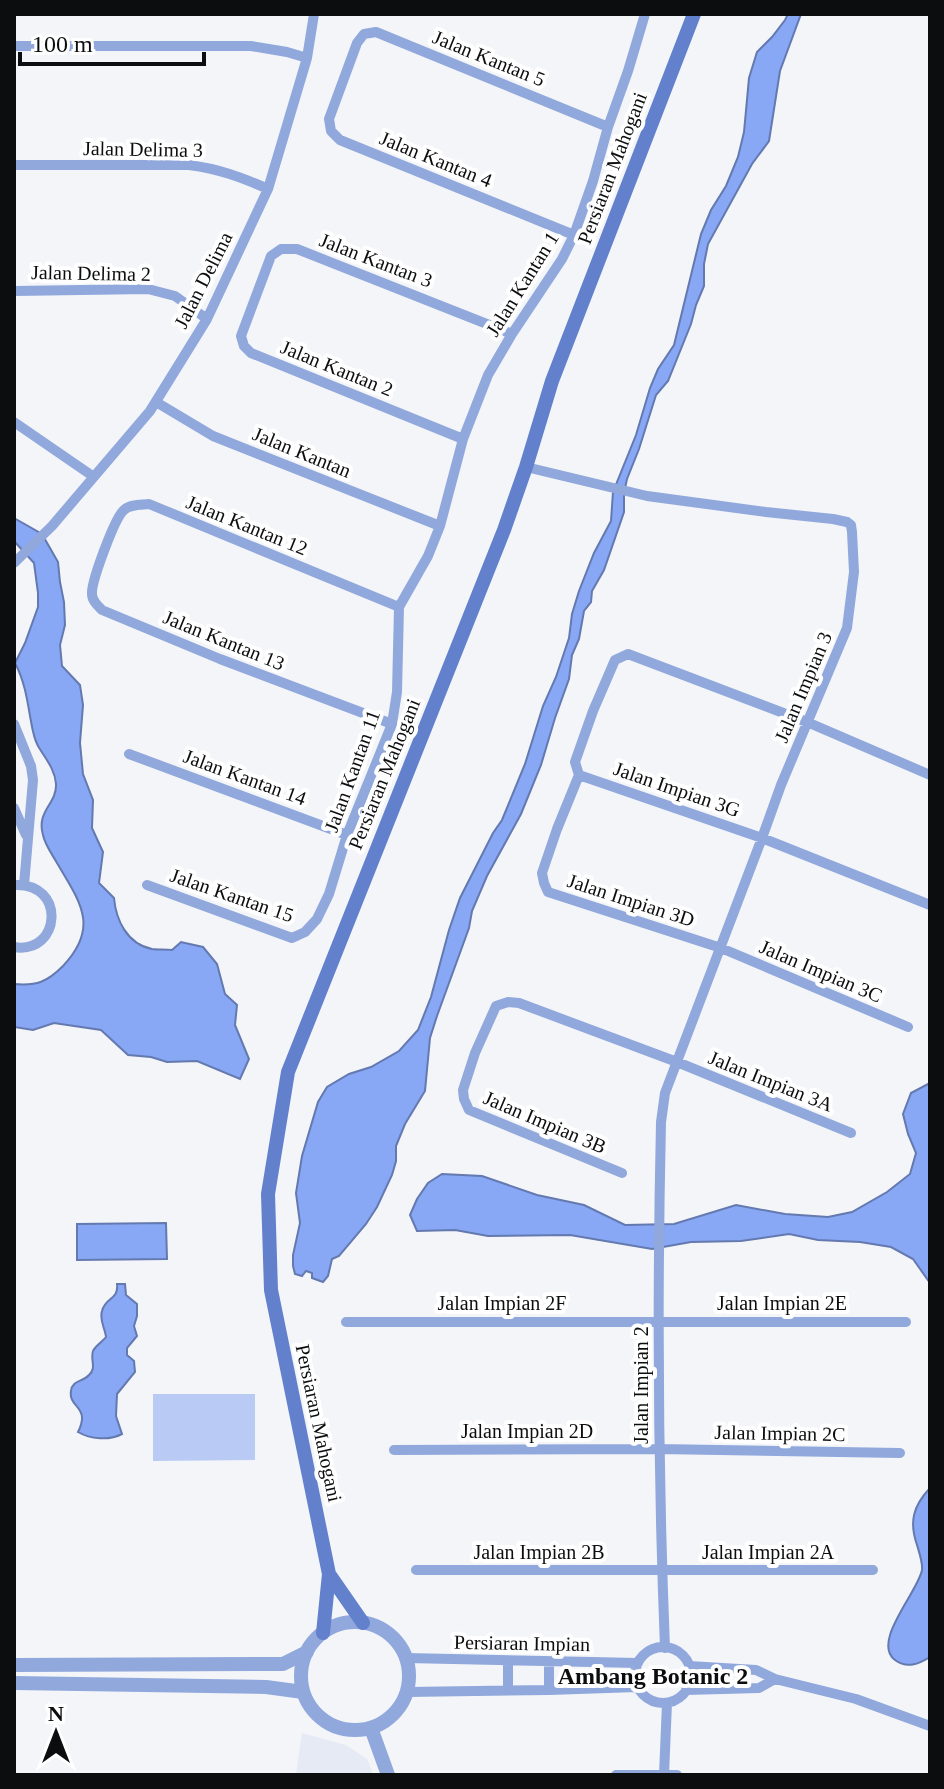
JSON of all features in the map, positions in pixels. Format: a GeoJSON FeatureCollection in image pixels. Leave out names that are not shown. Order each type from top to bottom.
{"type":"FeatureCollection","features":[{"type":"Feature","properties":{"kind":"main road","name":"Persiaran Mahogani"},"geometry":{"type":"LineString","coordinates":[[329,1574],[271,1290],[268,1194],[288,1072],[504,530],[552,381],[694,14]]}},
{"type":"Feature","properties":{"kind":"main road"},"geometry":{"type":"LineString","coordinates":[[329,1574],[363,1623]]}},
{"type":"Feature","properties":{"kind":"main road"},"geometry":{"type":"LineString","coordinates":[[323,1633],[329,1574]]}},
{"type":"Feature","properties":{"kind":"street","name":"Jalan Delima"},"geometry":{"type":"LineString","coordinates":[[16,562],[52,526],[150,411],[207,319],[268,189],[307,58],[314,14]]}},
{"type":"Feature","properties":{"kind":"street","name":"Jalan Kantan 1"},"geometry":{"type":"LineString","coordinates":[[440,526],[463,439],[488,375],[574,235],[628,71],[642,15]]}},
{"type":"Feature","properties":{"kind":"street","name":"Jalan Kantan 5"},"geometry":{"type":"LineString","coordinates":[[341,86],[357,43],[364,34],[376,32],[608,127]]}},
{"type":"Feature","properties":{"kind":"street"},"geometry":{"type":"LineString","coordinates":[[14,46],[251,46],[307,58]]}},
{"type":"Feature","properties":{"kind":"street","name":"Jalan Kantan 4"},"geometry":{"type":"LineString","coordinates":[[341,86],[329,119],[331,131],[340,140],[574,235]]}},
{"type":"Feature","properties":{"kind":"street","name":"Jalan Delima 3"},"geometry":{"type":"LineString","coordinates":[[14,165],[189,165],[230,173],[268,189]]}},
{"type":"Feature","properties":{"kind":"street","name":"Jalan Kantan 3"},"geometry":{"type":"LineString","coordinates":[[255,301],[271,256],[281,249],[297,249],[512,334]]}},
{"type":"Feature","properties":{"kind":"street","name":"Jalan Delima 2"},"geometry":{"type":"LineString","coordinates":[[14,291],[148,289],[175,296],[207,319]]}},
{"type":"Feature","properties":{"kind":"street","name":"Jalan Kantan 2"},"geometry":{"type":"LineString","coordinates":[[255,301],[241,336],[244,346],[251,353],[463,439]]}},
{"type":"Feature","properties":{"kind":"street","name":"Jalan Kantan"},"geometry":{"type":"LineString","coordinates":[[156,402],[213,436],[440,526]]}},
{"type":"Feature","properties":{"kind":"street"},"geometry":{"type":"LineString","coordinates":[[14,422],[94,477]]}},
{"type":"Feature","properties":{"kind":"street","name":"Jalan Impian 3"},"geometry":{"type":"LineString","coordinates":[[526,467],[647,496],[833,519],[851,525],[854,572],[847,628],[781,785],[665,1093],[661,1122]]}},
{"type":"Feature","properties":{"kind":"street","name":"Jalan Kantan 12"},"geometry":{"type":"LineString","coordinates":[[103,553],[115,522],[124,509],[149,504],[399,607]]}},
{"type":"Feature","properties":{"kind":"street","name":"Jalan Kantan 11"},"geometry":{"type":"LineString","coordinates":[[305,932],[317,919],[329,894],[347,835],[392,724],[397,692],[399,607],[428,556],[440,526]]}},
{"type":"Feature","properties":{"kind":"street","name":"Jalan Kantan 13"},"geometry":{"type":"LineString","coordinates":[[103,553],[92,594],[102,610],[220,659],[392,724]]}},
{"type":"Feature","properties":{"kind":"street"},"geometry":{"type":"LineString","coordinates":[[579,775],[575,762],[593,711],[615,660],[628,654],[807,722],[930,775]]}},
{"type":"Feature","properties":{"kind":"street"},"geometry":{"type":"LineString","coordinates":[[14,724],[31,766],[33,780],[19,885],[34,888],[43,894],[52,913],[52,923],[40,941],[31,946],[14,947]]}},
{"type":"Feature","properties":{"kind":"street","name":"Jalan Kantan 14"},"geometry":{"type":"LineString","coordinates":[[129,754],[347,835]]}},
{"type":"Feature","properties":{"kind":"street","name":"Jalan Impian 3D"},"geometry":{"type":"LineString","coordinates":[[579,775],[542,873],[548,892],[721,948]]}},
{"type":"Feature","properties":{"kind":"street","name":"Jalan Impian 3G"},"geometry":{"type":"LineString","coordinates":[[579,775],[762,838],[930,905]]}},
{"type":"Feature","properties":{"kind":"street"},"geometry":{"type":"LineString","coordinates":[[14,808],[27,837]]}},
{"type":"Feature","properties":{"kind":"street","name":"Jalan Kantan 15"},"geometry":{"type":"LineString","coordinates":[[147,885],[292,938],[305,932]]}},
{"type":"Feature","properties":{"kind":"street","name":"Jalan Impian 3C"},"geometry":{"type":"LineString","coordinates":[[721,948],[908,1027]]}},
{"type":"Feature","properties":{"kind":"street","name":"Jalan Impian 3B"},"geometry":{"type":"LineString","coordinates":[[622,1173],[469,1110],[463,1090],[496,1006],[508,1002],[519,1003],[677,1062]]}},
{"type":"Feature","properties":{"kind":"street","name":"Jalan Impian 3A"},"geometry":{"type":"LineString","coordinates":[[677,1062],[851,1133]]}},
{"type":"Feature","properties":{"kind":"street","name":"Jalan Impian 2"},"geometry":{"type":"LineString","coordinates":[[661,1122],[659,1449],[665,1648]]}},
{"type":"Feature","properties":{"kind":"street","name":"Jalan Impian 2F"},"geometry":{"type":"LineString","coordinates":[[346,1322],[659,1321]]}},
{"type":"Feature","properties":{"kind":"street","name":"Jalan Impian 2E"},"geometry":{"type":"LineString","coordinates":[[659,1321],[906,1322]]}},
{"type":"Feature","properties":{"kind":"street","name":"Jalan Impian 2D"},"geometry":{"type":"LineString","coordinates":[[394,1450],[659,1449]]}},
{"type":"Feature","properties":{"kind":"street","name":"Jalan Impian 2C"},"geometry":{"type":"LineString","coordinates":[[659,1449],[900,1453]]}},
{"type":"Feature","properties":{"kind":"street","name":"Jalan Impian 2B"},"geometry":{"type":"LineString","coordinates":[[416,1570],[662,1571]]}},
{"type":"Feature","properties":{"kind":"street","name":"Jalan Impian 2A"},"geometry":{"type":"LineString","coordinates":[[662,1571],[873,1570]]}},
{"type":"Feature","properties":{"kind":"street"},"geometry":{"type":"LineString","coordinates":[[363,1623],[394,1638],[406,1658],[409,1675],[407,1692],[402,1704],[383,1723],[371,1728],[346,1729],[322,1719],[310,1707],[303,1692],[302,1664],[314,1641],[323,1633],[335,1626],[363,1623]]}},
{"type":"Feature","properties":{"kind":"street"},"geometry":{"type":"LineString","coordinates":[[665,1648],[680,1654],[691,1674],[686,1690],[667,1703],[646,1698],[637,1687],[635,1675],[638,1663],[652,1649],[665,1648]]}},
{"type":"Feature","properties":{"kind":"street"},"geometry":{"type":"LineString","coordinates":[[14,1665],[283,1664],[307,1652]]}},
{"type":"Feature","properties":{"kind":"street","name":"Persiaran Impian"},"geometry":{"type":"LineString","coordinates":[[406,1658],[638,1663]]}},
{"type":"Feature","properties":{"kind":"street"},"geometry":{"type":"LineString","coordinates":[[508,1661],[508,1690]]}},
{"type":"Feature","properties":{"kind":"street"},"geometry":{"type":"LineString","coordinates":[[549,1662],[549,1690]]}},
{"type":"Feature","properties":{"kind":"street"},"geometry":{"type":"LineString","coordinates":[[689,1666],[756,1670],[775,1679],[856,1699],[930,1726]]}},
{"type":"Feature","properties":{"kind":"street"},"geometry":{"type":"LineString","coordinates":[[686,1690],[759,1688],[775,1679]]}},
{"type":"Feature","properties":{"kind":"street"},"geometry":{"type":"LineString","coordinates":[[14,1683],[266,1687],[303,1692]]}},
{"type":"Feature","properties":{"kind":"street"},"geometry":{"type":"LineString","coordinates":[[407,1692],[637,1687]]}},
{"type":"Feature","properties":{"kind":"street"},"geometry":{"type":"LineString","coordinates":[[664,1775],[667,1703]]}},
{"type":"Feature","properties":{"kind":"street"},"geometry":{"type":"LineString","coordinates":[[371,1728],[388,1775]]}},
{"type":"Feature","properties":{"kind":"street"},"geometry":{"type":"LineString","coordinates":[[616,1775],[677,1775]]}},
{"type":"Feature","properties":{"kind":"shaded area"},"geometry":{"type":"Polygon","coordinates":[[[153,1394],[255,1394],[255,1460],[153,1461],[153,1394]]]}},
{"type":"Feature","properties":{"kind":"shaded area"},"geometry":{"type":"Polygon","coordinates":[[[302,1733],[346,1745],[367,1759],[373,1775],[296,1775],[302,1733]]]}},
{"type":"Feature","properties":{"kind":"water"},"geometry":{"type":"Polygon","coordinates":[[[788,14],[801,14],[780,71],[769,141],[752,164],[708,244],[704,286],[668,381],[656,395],[627,479],[624,512],[604,570],[584,611],[569,679],[541,765],[521,814],[472,911],[469,928],[430,1038],[425,1091],[405,1124],[396,1146],[392,1175],[366,1224],[339,1256],[332,1259],[328,1276],[323,1282],[312,1278],[312,1273],[306,1271],[302,1276],[295,1274],[293,1255],[300,1223],[296,1193],[302,1156],[318,1102],[327,1087],[399,1051],[418,1030],[460,898],[502,820],[525,764],[569,638],[579,591],[611,521],[613,492],[636,435],[650,388],[674,345],[701,234],[738,157],[744,132],[749,78],[757,52],[788,14]]]}},
{"type":"Feature","properties":{"kind":"water"},"geometry":{"type":"Polygon","coordinates":[[[14,518],[42,534],[58,562],[65,625],[60,645],[62,666],[80,685],[83,774],[93,800],[92,828],[103,852],[99,883],[114,898],[124,930],[136,942],[154,949],[172,950],[181,942],[203,947],[217,964],[225,994],[237,1005],[235,1025],[249,1059],[240,1079],[197,1061],[167,1062],[128,1055],[101,1030],[54,1023],[33,1030],[14,1027],[14,984],[41,982],[57,971],[74,952],[83,927],[79,902],[44,839],[42,820],[56,784],[52,769],[35,739],[25,689],[15,663],[38,607],[38,593],[34,563],[14,541],[14,518]]]}},
{"type":"Feature","properties":{"kind":"water"},"geometry":{"type":"Polygon","coordinates":[[[930,1083],[930,1283],[913,1259],[891,1247],[860,1242],[818,1240],[789,1234],[741,1241],[691,1242],[652,1249],[570,1235],[488,1236],[455,1230],[417,1231],[410,1215],[428,1183],[442,1174],[482,1176],[537,1195],[584,1205],[625,1225],[674,1224],[736,1205],[785,1214],[828,1217],[852,1212],[887,1192],[910,1174],[916,1153],[903,1114],[911,1093],[930,1083]]]}},
{"type":"Feature","properties":{"kind":"water"},"geometry":{"type":"Polygon","coordinates":[[[166,1223],[167,1259],[77,1260],[77,1224],[166,1223]]]}},
{"type":"Feature","properties":{"kind":"water"},"geometry":{"type":"Polygon","coordinates":[[[117,1284],[125,1284],[126,1295],[137,1304],[134,1326],[137,1336],[127,1348],[127,1355],[134,1361],[135,1372],[117,1394],[116,1416],[122,1434],[111,1438],[94,1438],[78,1432],[82,1417],[71,1391],[73,1385],[93,1370],[93,1351],[106,1337],[101,1314],[116,1293],[117,1284]]]}},
{"type":"Feature","properties":{"kind":"water"},"geometry":{"type":"Polygon","coordinates":[[[930,1488],[930,1657],[908,1665],[895,1660],[889,1652],[889,1641],[922,1570],[913,1522],[916,1508],[930,1488]]]}},
{"type":"Feature","properties":{"kind":"district","name":"Ambang Botanic 2"},"geometry":{"type":"Point","coordinates":[653,1676]}}]}
